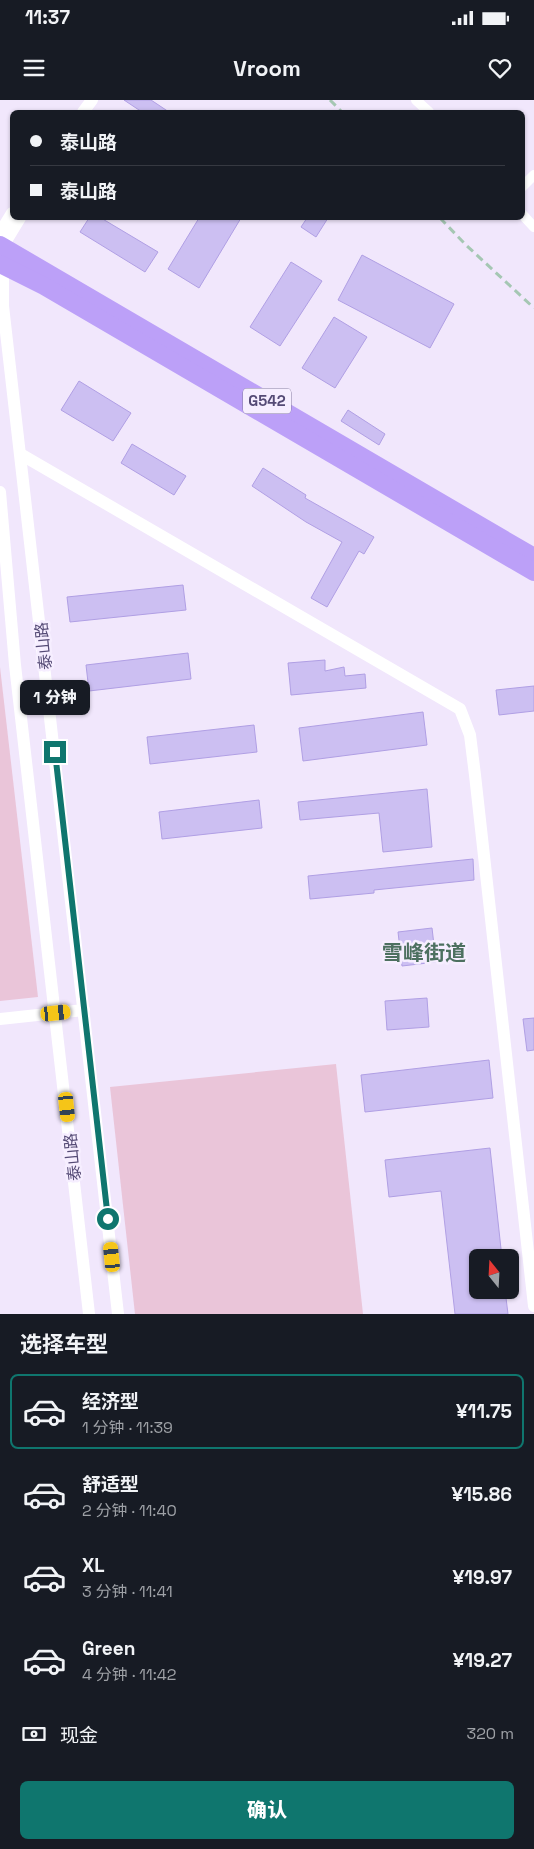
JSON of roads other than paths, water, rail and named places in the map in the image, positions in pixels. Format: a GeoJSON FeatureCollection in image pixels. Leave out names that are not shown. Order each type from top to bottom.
{"type":"FeatureCollection","features":[{"type":"Feature","properties":{"kind":"highway","name":"G542"},"geometry":{"type":"LineString","coordinates":[[1,242],[534,557]]}},
{"type":"Feature","properties":{"kind":"highway","name":"G542"},"geometry":{"type":"LineString","coordinates":[[1,265],[44,286],[534,572]]}},
{"type":"Feature","properties":{"kind":"street"},"geometry":{"type":"LineString","coordinates":[[416,100],[427,110]]}},
{"type":"Feature","properties":{"kind":"street"},"geometry":{"type":"LineString","coordinates":[[525,217],[534,227]]}},
{"type":"Feature","properties":{"kind":"street"},"geometry":{"type":"LineString","coordinates":[[1,242],[10,218]]}},
{"type":"Feature","properties":{"kind":"street"},"geometry":{"type":"LineString","coordinates":[[1,242],[18,220]]}},
{"type":"Feature","properties":{"kind":"street","name":"泰山路"},"geometry":{"type":"LineString","coordinates":[[1,242],[3,306],[22,455],[118,1314]]}},
{"type":"Feature","properties":{"kind":"street"},"geometry":{"type":"LineString","coordinates":[[22,455],[460,709],[470,735],[475,775],[534,1306]]}},
{"type":"Feature","properties":{"kind":"street","name":"泰山路"},"geometry":{"type":"LineString","coordinates":[[0,492],[15,665],[90,1314]]}},
{"type":"Feature","properties":{"kind":"street"},"geometry":{"type":"LineString","coordinates":[[0,1019],[84,1010]]}},
{"type":"Feature","properties":{"kind":"railway"},"geometry":{"type":"LineString","coordinates":[[330,100],[340,110]]}},
{"type":"Feature","properties":{"kind":"railway"},"geometry":{"type":"LineString","coordinates":[[442,220],[534,308]]}},
{"type":"Feature","properties":{"kind":"district","name":"雪峰街道"},"geometry":{"type":"Point","coordinates":[424,953]}}]}
